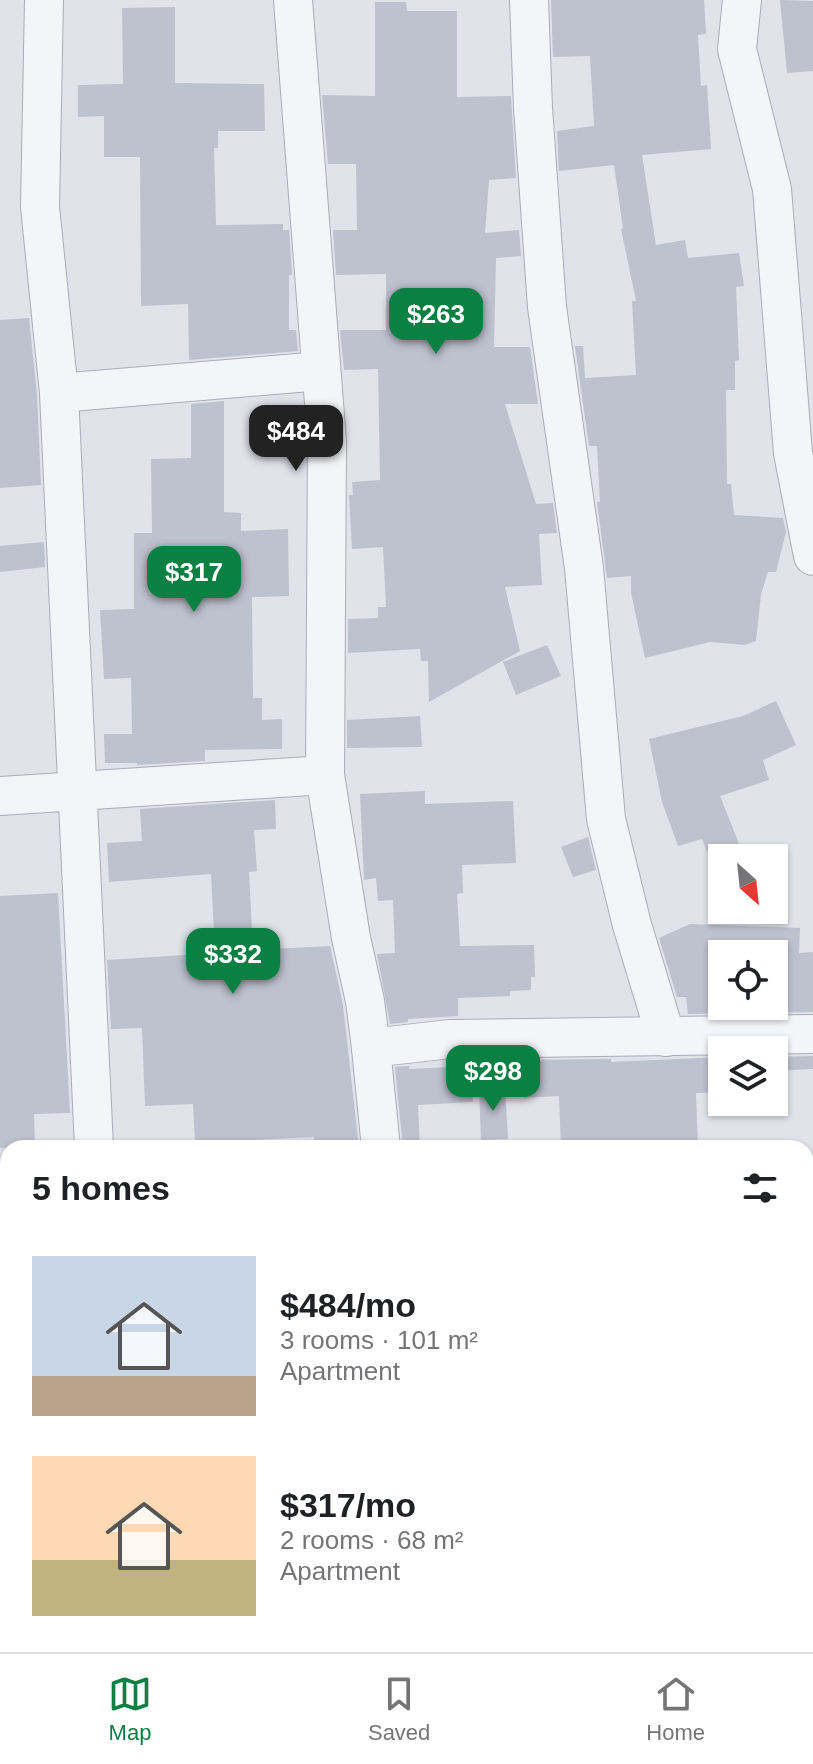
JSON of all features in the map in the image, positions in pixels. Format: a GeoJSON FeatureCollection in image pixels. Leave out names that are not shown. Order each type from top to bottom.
{"type":"FeatureCollection","features":[{"type":"Feature","properties":{"kind":"street"},"geometry":{"type":"LineString","coordinates":[[44,0],[40,207],[59,393],[94,1140]]}},
{"type":"Feature","properties":{"kind":"street"},"geometry":{"type":"LineString","coordinates":[[293,0],[327,442],[325,775],[351,938],[365,1001],[380,1140]]}},
{"type":"Feature","properties":{"kind":"street"},"geometry":{"type":"LineString","coordinates":[[529,0],[547,307],[584,568],[606,819],[632,925],[666,1037]]}},
{"type":"Feature","properties":{"kind":"street"},"geometry":{"type":"LineString","coordinates":[[742,0],[737,49],[772,189],[793,453],[813,556]]}},
{"type":"Feature","properties":{"kind":"street"},"geometry":{"type":"LineString","coordinates":[[59,393],[321,371]]}},
{"type":"Feature","properties":{"kind":"street"},"geometry":{"type":"LineString","coordinates":[[0,796],[325,775]]}},
{"type":"Feature","properties":{"kind":"street"},"geometry":{"type":"LineString","coordinates":[[371,1048],[450,1039],[813,1034]]}},
{"type":"Feature","properties":{"kind":"building"},"geometry":{"type":"Polygon","coordinates":[[[551,0],[704,0],[706,34],[698,35],[701,86],[707,85],[711,149],[642,155],[656,245],[685,240],[688,258],[739,253],[744,286],[736,287],[739,360],[735,361],[735,390],[726,390],[727,484],[731,484],[734,515],[783,518],[786,532],[776,572],[768,572],[761,594],[756,641],[745,645],[710,642],[645,658],[631,593],[631,576],[607,578],[597,502],[600,502],[597,446],[589,446],[575,346],[583,346],[585,378],[636,375],[632,301],[636,301],[621,229],[614,165],[559,171],[557,131],[594,126],[590,56],[553,57],[551,0]]]}},
{"type":"Feature","properties":{"kind":"building"},"geometry":{"type":"Polygon","coordinates":[[[780,0],[813,1],[813,71],[787,73],[780,0]]]}},
{"type":"Feature","properties":{"kind":"building"},"geometry":{"type":"Polygon","coordinates":[[[375,2],[406,2],[407,11],[457,11],[457,97],[511,96],[516,178],[489,180],[485,233],[519,230],[521,256],[496,258],[494,347],[530,347],[538,404],[505,404],[536,504],[553,503],[557,533],[539,534],[542,585],[505,587],[520,651],[429,702],[428,661],[421,661],[420,649],[348,653],[348,619],[378,618],[378,607],[386,607],[383,547],[352,549],[349,495],[353,495],[352,482],[380,480],[378,369],[344,370],[340,330],[386,330],[386,274],[336,275],[333,230],[357,230],[356,164],[328,164],[322,95],[375,96],[375,2]]]}},
{"type":"Feature","properties":{"kind":"building"},"geometry":{"type":"Polygon","coordinates":[[[175,7],[175,83],[264,84],[265,131],[218,131],[218,148],[214,148],[216,225],[283,224],[283,230],[289,230],[292,275],[289,275],[289,330],[296,330],[298,351],[189,360],[188,304],[141,306],[140,157],[104,157],[104,116],[78,117],[78,85],[123,84],[122,8],[175,7]]]}},
{"type":"Feature","properties":{"kind":"building"},"geometry":{"type":"Polygon","coordinates":[[[29,318],[37,395],[41,485],[0,488],[0,320],[29,318]]]}},
{"type":"Feature","properties":{"kind":"building"},"geometry":{"type":"Polygon","coordinates":[[[224,401],[224,512],[241,513],[241,531],[288,529],[289,596],[252,597],[253,698],[262,698],[262,720],[282,719],[282,749],[205,750],[205,761],[137,765],[105,763],[104,734],[132,734],[131,678],[104,679],[100,610],[134,609],[134,533],[152,533],[151,459],[191,458],[191,404],[224,401]]]}},
{"type":"Feature","properties":{"kind":"building"},"geometry":{"type":"Polygon","coordinates":[[[44,542],[45,567],[0,572],[0,546],[44,542]]]}},
{"type":"Feature","properties":{"kind":"building"},"geometry":{"type":"Polygon","coordinates":[[[547,645],[561,676],[516,695],[503,662],[547,645]]]}},
{"type":"Feature","properties":{"kind":"building"},"geometry":{"type":"Polygon","coordinates":[[[776,701],[796,745],[763,760],[769,780],[720,796],[739,844],[708,844],[708,854],[702,839],[678,846],[662,802],[649,739],[743,716],[776,701]]]}},
{"type":"Feature","properties":{"kind":"building"},"geometry":{"type":"Polygon","coordinates":[[[420,716],[422,747],[347,748],[347,720],[420,716]]]}},
{"type":"Feature","properties":{"kind":"building"},"geometry":{"type":"Polygon","coordinates":[[[425,791],[425,804],[513,801],[516,863],[462,865],[463,893],[457,894],[460,946],[534,945],[535,977],[531,977],[531,990],[510,991],[510,996],[458,998],[458,1016],[408,1019],[408,1022],[390,1024],[377,954],[395,953],[393,900],[378,901],[376,878],[364,880],[360,794],[425,791]]]}},
{"type":"Feature","properties":{"kind":"building"},"geometry":{"type":"Polygon","coordinates":[[[275,800],[276,829],[254,830],[257,871],[249,872],[253,950],[330,946],[343,1005],[358,1140],[314,1140],[314,1137],[195,1140],[193,1104],[145,1106],[142,1028],[111,1029],[107,960],[215,953],[211,874],[109,882],[107,843],[142,841],[140,809],[275,800]]]}},
{"type":"Feature","properties":{"kind":"building"},"geometry":{"type":"Polygon","coordinates":[[[588,837],[596,870],[573,877],[561,847],[588,837]]]}},
{"type":"Feature","properties":{"kind":"building"},"geometry":{"type":"Polygon","coordinates":[[[58,893],[70,1113],[34,1114],[35,1140],[0,1140],[0,896],[58,893]]]}},
{"type":"Feature","properties":{"kind":"building"},"geometry":{"type":"Polygon","coordinates":[[[690,924],[800,928],[799,953],[813,952],[813,1012],[788,1012],[788,940],[708,940],[708,1014],[688,1014],[686,997],[677,997],[659,938],[690,924]]]}},
{"type":"Feature","properties":{"kind":"building"},"geometry":{"type":"Polygon","coordinates":[[[813,1056],[813,1069],[788,1070],[788,1057],[813,1056]]]}},
{"type":"Feature","properties":{"kind":"building"},"geometry":{"type":"Polygon","coordinates":[[[708,1058],[708,1093],[696,1093],[698,1140],[561,1140],[559,1096],[524,1098],[523,1060],[611,1059],[611,1062],[708,1058]]]}},
{"type":"Feature","properties":{"kind":"building"},"geometry":{"type":"Polygon","coordinates":[[[471,1066],[473,1102],[418,1105],[420,1140],[402,1140],[395,1067],[471,1066]]]}},
{"type":"Feature","properties":{"kind":"building"},"geometry":{"type":"Polygon","coordinates":[[[505,1086],[508,1139],[481,1140],[479,1088],[505,1086]]]}}]}
